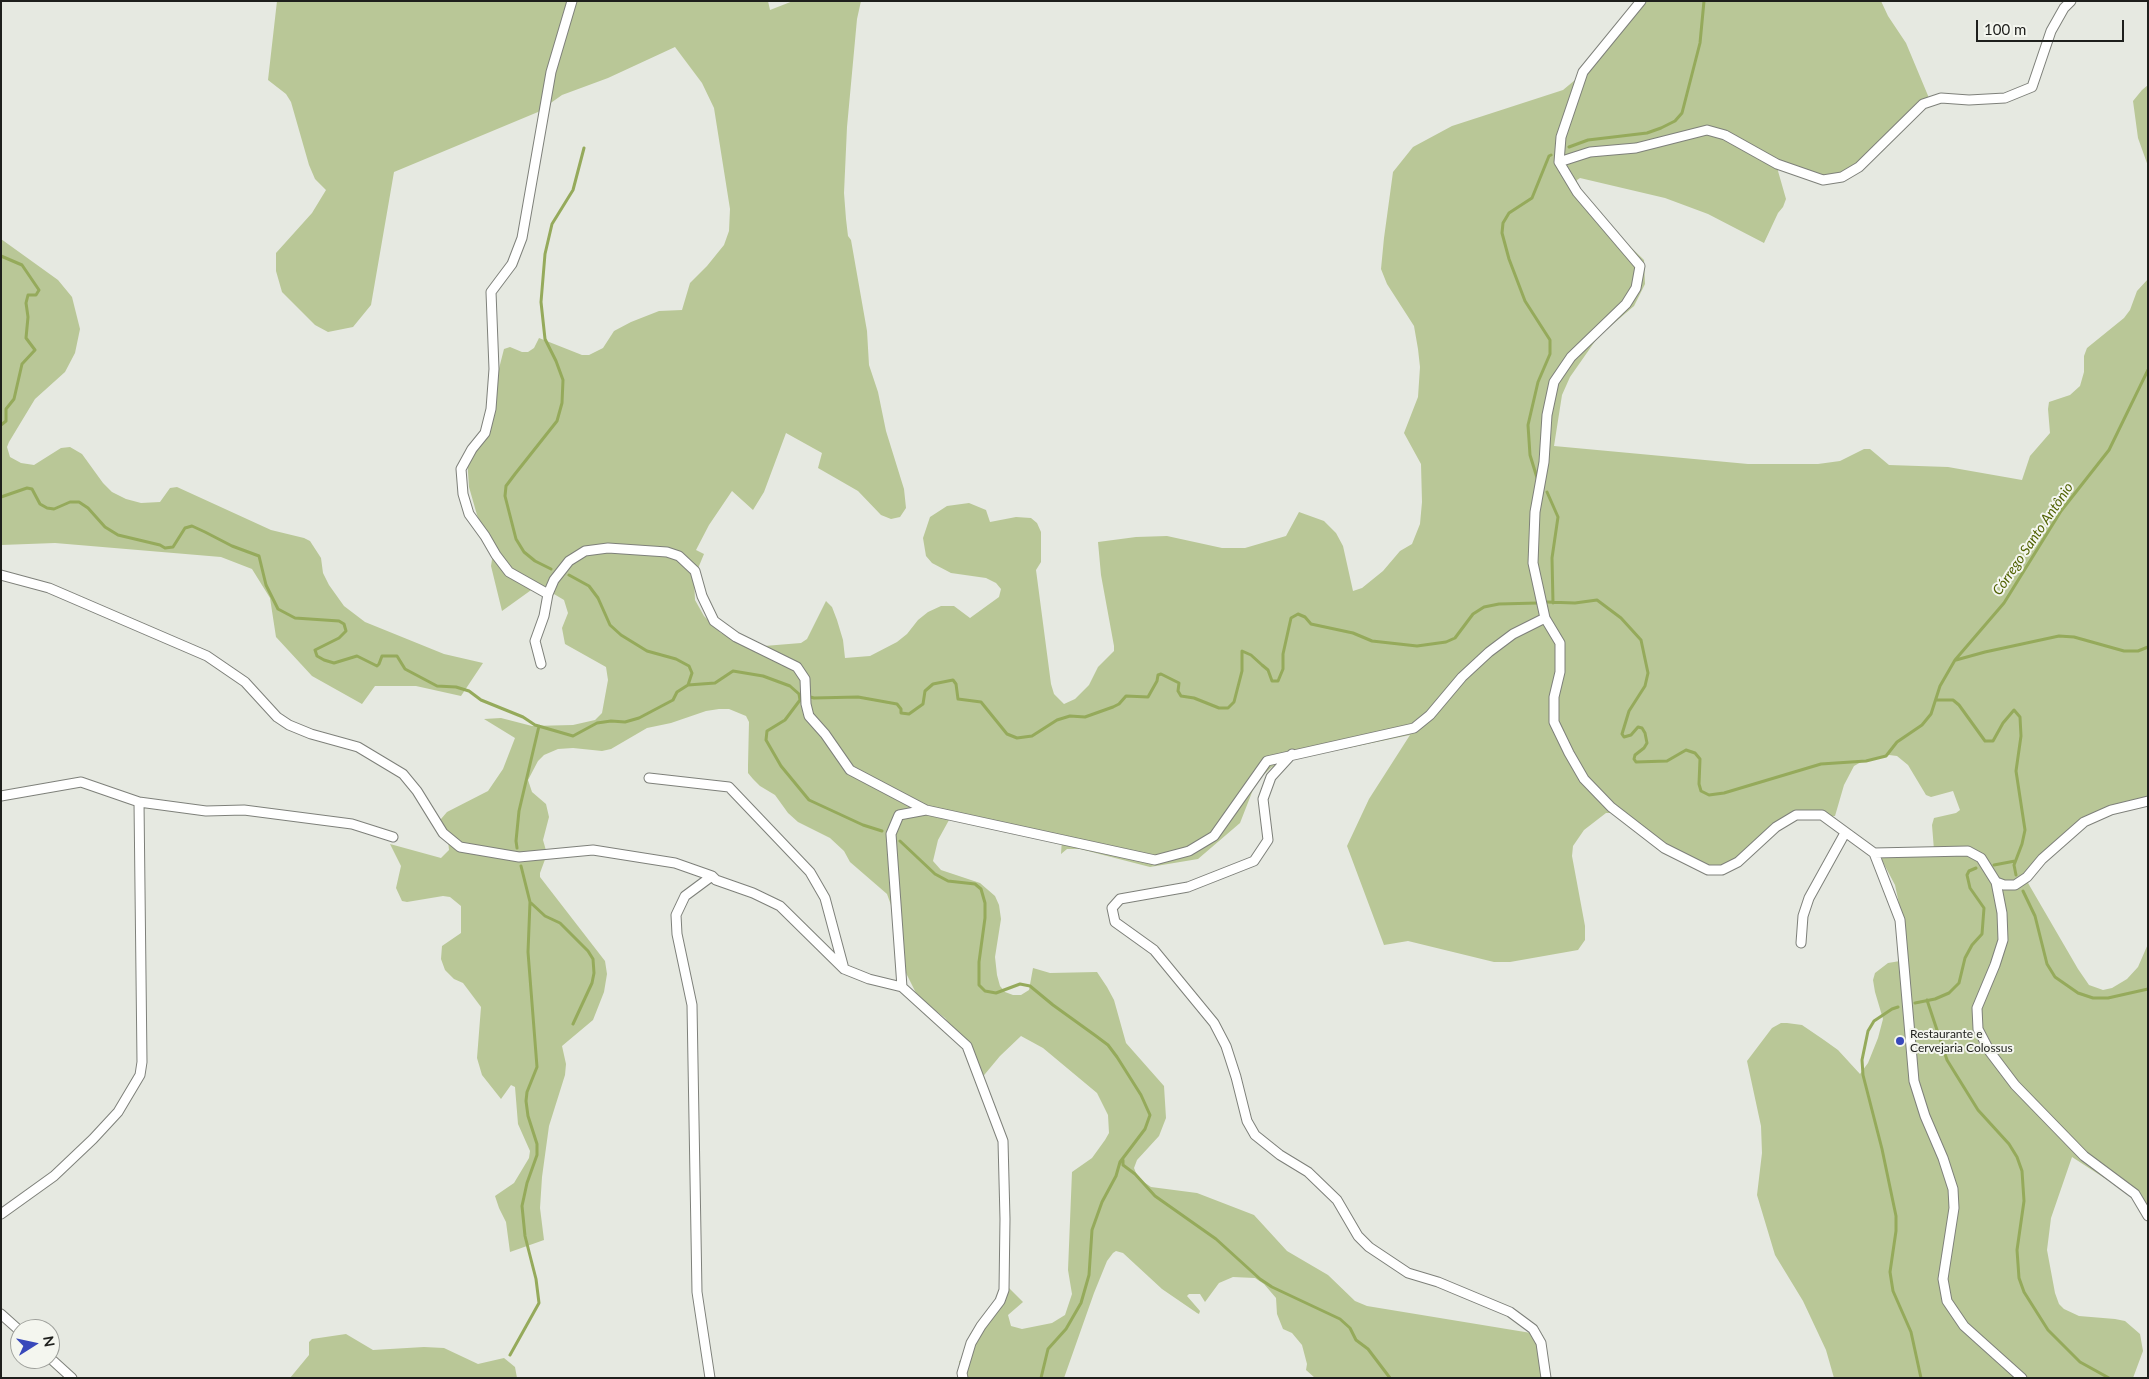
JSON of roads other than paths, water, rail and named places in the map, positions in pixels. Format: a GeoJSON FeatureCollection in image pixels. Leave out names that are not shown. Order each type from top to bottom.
{"type":"FeatureCollection","features":[{"type":"Feature","properties":{"kind":"street"},"geometry":{"type":"LineString","coordinates":[[548,594],[509,572],[496,556],[485,536],[469,514],[463,494],[461,469],[472,449],[485,433],[489,417],[494,369],[491,292],[512,264],[522,238],[550,72],[572,1]]}},
{"type":"Feature","properties":{"kind":"street"},"geometry":{"type":"LineString","coordinates":[[1641,1],[1583,72],[1561,137],[1559,162],[1577,192],[1640,266],[1636,288],[1626,304],[1571,357],[1554,382],[1547,415],[1544,462],[1536,512],[1533,562],[1545,618],[1560,643],[1560,672],[1554,697],[1554,722],[1584,779],[1611,807],[1664,848],[1708,870],[1722,870],[1738,862],[1776,827],[1796,816],[1822,815],[1874,853],[1900,920],[1914,1081],[1925,1116],[1943,1158],[1953,1189],[1954,1208],[1944,1279],[1946,1301],[1964,1326],[2022,1378]]}},
{"type":"Feature","properties":{"kind":"street"},"geometry":{"type":"LineString","coordinates":[[1559,162],[1590,152],[1636,148],[1707,130],[1725,135],[1777,164],[1823,180],[1842,177],[1859,167],[1923,104],[1941,98],[1968,100],[2005,98],[2032,87],[2051,32],[2064,8],[2071,1]]}},
{"type":"Feature","properties":{"kind":"street"},"geometry":{"type":"LineString","coordinates":[[541,664],[535,641],[544,616],[548,594],[554,580],[568,561],[585,552],[608,548],[667,552],[679,556],[695,571],[702,596],[714,621],[736,637],[796,667],[805,679],[806,703],[809,716],[825,734],[850,770],[926,810],[1155,860],[1189,851],[1214,836],[1267,761],[1414,728],[1430,715],[1462,677],[1489,652],[1513,634],[1545,618]]}},
{"type":"Feature","properties":{"kind":"street"},"geometry":{"type":"LineString","coordinates":[[1,575],[49,588],[207,656],[245,682],[276,716],[289,725],[311,734],[358,748],[403,774],[417,791],[443,833],[460,848],[519,857],[593,850],[675,863],[712,876],[716,880],[753,893],[780,906],[844,969],[869,979],[902,987],[967,1046],[1003,1141],[1004,1290],[1000,1301],[971,1343],[962,1373],[963,1378]]}},
{"type":"Feature","properties":{"kind":"street"},"geometry":{"type":"LineString","coordinates":[[1292,754],[1271,777],[1263,799],[1268,840],[1254,861],[1188,888],[1120,900],[1112,908],[1115,922],[1154,950],[1214,1023],[1226,1046],[1247,1121],[1255,1135],[1280,1155],[1308,1172],[1337,1200],[1358,1236],[1369,1247],[1408,1273],[1438,1282],[1510,1312],[1533,1329],[1541,1343],[1546,1378]]}},
{"type":"Feature","properties":{"kind":"street"},"geometry":{"type":"LineString","coordinates":[[649,778],[729,787],[810,872],[825,898],[844,969]]}},
{"type":"Feature","properties":{"kind":"street"},"geometry":{"type":"LineString","coordinates":[[1,796],[81,782],[138,802],[206,811],[244,810],[342,822],[393,838]]}},
{"type":"Feature","properties":{"kind":"street"},"geometry":{"type":"LineString","coordinates":[[1996,882],[2004,885],[2015,885],[2028,877],[2042,859],[2084,822],[2111,810],[2148,801]]}},
{"type":"Feature","properties":{"kind":"street"},"geometry":{"type":"LineString","coordinates":[[1,1214],[54,1176],[93,1139],[118,1112],[140,1075],[142,1062],[138,802]]}},
{"type":"Feature","properties":{"kind":"street"},"geometry":{"type":"LineString","coordinates":[[902,987],[891,834],[899,815],[926,810]]}},
{"type":"Feature","properties":{"kind":"street"},"geometry":{"type":"LineString","coordinates":[[1801,943],[1803,916],[1809,898],[1845,833]]}},
{"type":"Feature","properties":{"kind":"street"},"geometry":{"type":"LineString","coordinates":[[1874,853],[1968,851],[1981,858],[1996,882],[2002,913],[2003,940],[1977,1008],[1978,1029],[1990,1052],[2015,1084],[2084,1156],[2135,1194],[2148,1216]]}},
{"type":"Feature","properties":{"kind":"street"},"geometry":{"type":"LineString","coordinates":[[710,1378],[697,1292],[692,1005],[677,934],[676,915],[685,896],[712,876]]}},
{"type":"Feature","properties":{"kind":"street"},"geometry":{"type":"LineString","coordinates":[[60,1367],[72,1378]]}},
{"type":"Feature","properties":{"kind":"waterway"},"geometry":{"type":"LineString","coordinates":[[1569,147],[1588,140],[1647,133],[1675,121],[1682,113],[1700,43],[1704,1]]}},
{"type":"Feature","properties":{"kind":"waterway"},"geometry":{"type":"LineString","coordinates":[[551,569],[535,561],[524,552],[516,539],[505,496],[506,486],[557,421],[562,403],[563,380],[545,339],[541,302],[545,254],[552,224],[573,190],[584,148]]}},
{"type":"Feature","properties":{"kind":"waterway"},"geometry":{"type":"LineString","coordinates":[[1538,481],[1530,455],[1528,425],[1538,382],[1550,354],[1550,340],[1525,301],[1509,259],[1502,233],[1503,223],[1509,213],[1532,198],[1551,155]]}},
{"type":"Feature","properties":{"kind":"waterway"},"geometry":{"type":"LineString","coordinates":[[1,256],[22,265],[39,290],[36,295],[28,295],[26,303],[28,317],[26,338],[35,350],[22,364],[14,399],[6,409],[6,421],[1,425]]}},
{"type":"Feature","properties":{"kind":"waterway","name":"Córrego Santo Antônio"},"geometry":{"type":"LineString","coordinates":[[1546,602],[1575,603],[1597,600],[1621,618],[1641,640],[1648,673],[1645,686],[1629,711],[1622,734],[1624,737],[1631,735],[1638,727],[1642,728],[1645,733],[1647,743],[1635,755],[1634,759],[1636,762],[1667,761],[1686,750],[1695,753],[1700,759],[1699,784],[1701,791],[1709,795],[1724,793],[1821,764],[1866,761],[1886,756],[1897,742],[1922,725],[1931,714],[1940,686],[1955,660],[2004,603],[2061,511],[2109,450],[2148,370]]}},
{"type":"Feature","properties":{"kind":"waterway"},"geometry":{"type":"LineString","coordinates":[[1,497],[27,488],[32,489],[40,504],[47,508],[54,509],[70,502],[79,502],[88,508],[105,527],[118,535],[160,545],[165,548],[173,547],[185,528],[192,526],[232,546],[259,556],[266,585],[278,609],[295,618],[339,621],[344,624],[346,631],[339,638],[315,650],[317,656],[324,660],[334,663],[357,656],[377,666],[382,656],[397,656],[405,669],[437,686],[456,687],[469,691],[481,700],[523,717],[535,725],[573,736],[597,723],[625,722],[639,718],[673,700],[677,692],[688,685],[715,683],[733,671],[763,676],[790,686],[799,694],[814,698],[858,697],[897,704],[901,709],[901,713],[909,714],[923,704],[925,691],[933,684],[953,680],[956,684],[958,699],[981,702],[1007,734],[1017,738],[1032,736],[1057,720],[1070,716],[1085,717],[1113,707],[1119,704],[1126,696],[1148,697],[1157,681],[1158,675],[1161,674],[1179,683],[1178,691],[1181,696],[1194,698],[1219,708],[1228,708],[1234,702],[1242,671],[1242,651],[1251,655],[1268,670],[1272,681],[1278,681],[1283,669],[1283,654],[1291,618],[1298,614],[1305,617],[1311,624],[1353,633],[1372,641],[1417,646],[1446,642],[1455,638],[1473,614],[1484,607],[1499,604],[1538,603]]}},
{"type":"Feature","properties":{"kind":"waterway"},"geometry":{"type":"LineString","coordinates":[[1547,492],[1558,517],[1552,558],[1553,603]]}},
{"type":"Feature","properties":{"kind":"waterway"},"geometry":{"type":"LineString","coordinates":[[569,575],[589,586],[598,598],[610,625],[621,635],[647,651],[676,659],[689,666],[692,673],[688,685]]}},
{"type":"Feature","properties":{"kind":"waterway"},"geometry":{"type":"LineString","coordinates":[[1956,660],[2059,636],[2074,637],[2124,651],[2138,651],[2148,647]]}},
{"type":"Feature","properties":{"kind":"waterway"},"geometry":{"type":"LineString","coordinates":[[799,694],[800,700],[785,720],[767,731],[766,740],[781,766],[809,800],[863,825],[882,831]]}},
{"type":"Feature","properties":{"kind":"waterway"},"geometry":{"type":"LineString","coordinates":[[1936,700],[1953,700],[1959,705],[1985,741],[1993,741],[2003,723],[2014,710],[2020,717],[2021,736],[2016,771],[2025,830],[2014,865],[2016,875]]}},
{"type":"Feature","properties":{"kind":"waterway"},"geometry":{"type":"LineString","coordinates":[[517,848],[519,811],[539,726]]}},
{"type":"Feature","properties":{"kind":"waterway"},"geometry":{"type":"LineString","coordinates":[[900,841],[935,874],[948,881],[975,884],[981,889],[985,903],[985,918],[979,962],[979,985],[985,991],[996,993],[1020,984],[1030,986],[1108,1045],[1141,1095],[1150,1115],[1145,1129],[1120,1162],[1116,1176],[1102,1202],[1092,1230],[1089,1275],[1081,1303],[1066,1329],[1048,1349],[1041,1378]]}},
{"type":"Feature","properties":{"kind":"waterway"},"geometry":{"type":"LineString","coordinates":[[1994,865],[2015,861]]}},
{"type":"Feature","properties":{"kind":"waterway"},"geometry":{"type":"LineString","coordinates":[[510,1355],[539,1303],[536,1279],[525,1236],[522,1206],[527,1183],[537,1155],[537,1144],[528,1116],[526,1101],[527,1092],[537,1067],[528,952],[530,902],[521,866]]}},
{"type":"Feature","properties":{"kind":"waterway"},"geometry":{"type":"LineString","coordinates":[[1915,1003],[1935,999],[1949,993],[1959,983],[1965,958],[1972,945],[1982,934],[1984,908],[1970,888],[1967,875],[1969,871],[1976,868]]}},
{"type":"Feature","properties":{"kind":"waterway"},"geometry":{"type":"LineString","coordinates":[[2023,891],[2035,916],[2047,964],[2055,977],[2078,993],[2093,998],[2108,998],[2148,989]]}},
{"type":"Feature","properties":{"kind":"waterway"},"geometry":{"type":"LineString","coordinates":[[531,903],[545,916],[560,923],[588,951],[593,959],[594,973],[592,983],[573,1024]]}},
{"type":"Feature","properties":{"kind":"waterway"},"geometry":{"type":"LineString","coordinates":[[1927,1000],[1947,1060],[1978,1110],[2009,1144],[2017,1157],[2022,1171],[2024,1201],[2017,1250],[2019,1278],[2024,1292],[2048,1330],[2080,1362],[2109,1378]]}},
{"type":"Feature","properties":{"kind":"waterway"},"geometry":{"type":"LineString","coordinates":[[1898,1007],[1874,1021],[1868,1031],[1862,1060],[1863,1075],[1882,1149],[1896,1216],[1896,1231],[1890,1272],[1893,1291],[1911,1332],[1921,1378]]}},
{"type":"Feature","properties":{"kind":"waterway"},"geometry":{"type":"LineString","coordinates":[[1123,1160],[1123,1165],[1135,1174],[1155,1196],[1216,1239],[1260,1279],[1272,1287],[1340,1319],[1350,1328],[1356,1340],[1368,1349],[1390,1378]]}},
{"type":"Feature","properties":{"kind":"place","name":"Restaurante e Cervejaria Colossus"},"geometry":{"type":"Point","coordinates":[1900,1041]}}]}
